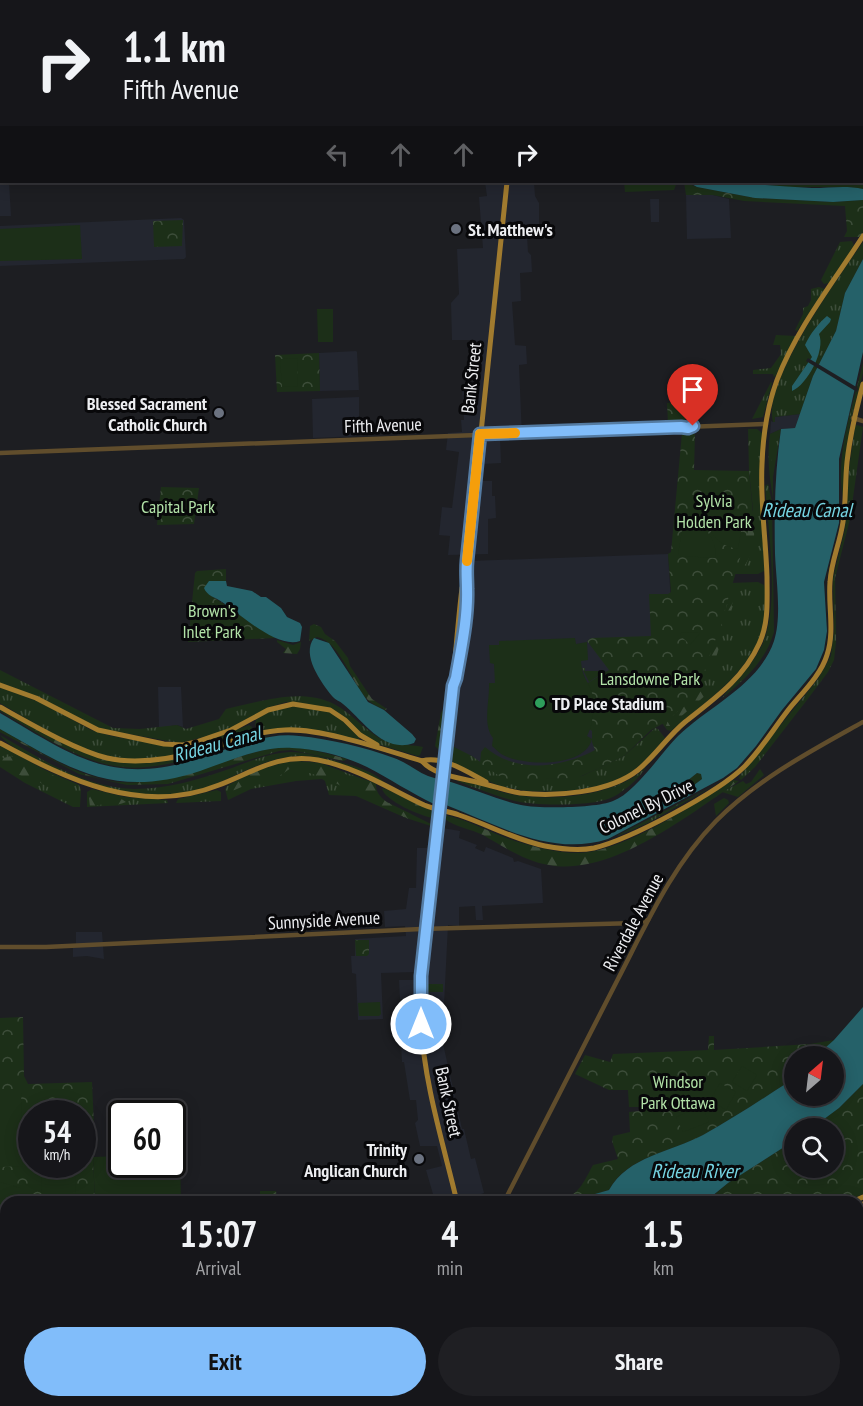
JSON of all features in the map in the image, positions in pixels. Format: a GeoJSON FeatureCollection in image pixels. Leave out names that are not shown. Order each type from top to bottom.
{"type":"FeatureCollection","features":[{"type":"Feature","properties":{"kind":"main road","name":"Bank Street"},"geometry":{"type":"LineString","coordinates":[[456,1196],[427,1074],[421,1030],[421,976],[453,686],[456,678],[462,588],[466,577],[507,183]]}},
{"type":"Feature","properties":{"kind":"main road"},"geometry":{"type":"LineString","coordinates":[[0,685],[36,698],[102,732],[164,744],[183,745],[226,732],[254,727],[299,730],[395,753],[422,761],[438,772],[520,793],[553,794],[592,789],[622,780],[640,768],[677,729],[725,691],[749,662],[762,638],[767,607],[767,555],[762,484],[766,424],[770,402],[785,363],[812,315],[863,236]]}},
{"type":"Feature","properties":{"kind":"main road","name":"Colonel By Drive"},"geometry":{"type":"LineString","coordinates":[[0,741],[58,774],[112,792],[147,797],[198,793],[258,767],[280,761],[299,758],[320,760],[360,774],[432,808],[463,817],[520,840],[548,847],[569,849],[592,848],[611,842],[677,811],[742,769],[822,667],[830,643],[829,584],[843,519],[846,465],[853,418],[863,384]]}},
{"type":"Feature","properties":{"kind":"main road"},"geometry":{"type":"LineString","coordinates":[[0,707],[84,750],[126,761],[177,757],[254,727],[268,710],[298,704],[326,709],[342,717],[368,740],[395,753]]}},
{"type":"Feature","properties":{"kind":"main road"},"geometry":{"type":"LineString","coordinates":[[422,761],[432,760],[450,764],[495,787]]}},
{"type":"Feature","properties":{"kind":"street"},"geometry":{"type":"LineString","coordinates":[[853,418],[863,421]]}},
{"type":"Feature","properties":{"kind":"street","name":"Fifth Avenue"},"geometry":{"type":"LineString","coordinates":[[0,453],[766,424]]}},
{"type":"Feature","properties":{"kind":"street","name":"Riverdale Avenue"},"geometry":{"type":"LineString","coordinates":[[507,1196],[648,920],[676,870],[709,829],[735,803],[766,778],[863,722]]}},
{"type":"Feature","properties":{"kind":"street","name":"Sunnyside Avenue"},"geometry":{"type":"LineString","coordinates":[[0,947],[46,947],[426,929],[637,923],[648,920]]}},
{"type":"Feature","properties":{"kind":"shaded area"},"geometry":{"type":"Polygon","coordinates":[[[0,183],[9,183],[11,216],[0,216],[0,183]]]}},
{"type":"Feature","properties":{"kind":"shaded area"},"geometry":{"type":"Polygon","coordinates":[[[485,183],[534,183],[535,196],[539,203],[539,225],[532,227],[532,235],[527,236],[532,272],[520,273],[521,301],[512,302],[515,345],[526,346],[527,364],[519,365],[522,437],[500,438],[501,463],[482,464],[480,481],[492,481],[492,496],[495,496],[496,518],[488,519],[488,554],[448,555],[450,536],[439,535],[442,507],[452,508],[459,452],[446,450],[448,433],[462,432],[461,420],[464,420],[462,386],[480,385],[482,368],[470,367],[471,340],[452,340],[451,303],[459,294],[457,249],[483,248],[479,197],[487,196],[485,183]]]}},
{"type":"Feature","properties":{"kind":"shaded area"},"geometry":{"type":"Polygon","coordinates":[[[686,195],[713,195],[729,199],[731,238],[687,239],[686,195]]]}},
{"type":"Feature","properties":{"kind":"shaded area"},"geometry":{"type":"Polygon","coordinates":[[[650,199],[659,199],[659,222],[651,222],[650,199]]]}},
{"type":"Feature","properties":{"kind":"shaded area"},"geometry":{"type":"Polygon","coordinates":[[[181,218],[184,220],[186,257],[184,259],[0,266],[0,226],[181,218]]]}},
{"type":"Feature","properties":{"kind":"shaded area"},"geometry":{"type":"Polygon","coordinates":[[[356,351],[359,390],[320,391],[319,353],[356,351]]]}},
{"type":"Feature","properties":{"kind":"shaded area"},"geometry":{"type":"Polygon","coordinates":[[[359,397],[359,436],[313,438],[312,399],[359,397]]]}},
{"type":"Feature","properties":{"kind":"shaded area"},"geometry":{"type":"Polygon","coordinates":[[[800,414],[795,428],[781,429],[770,434],[771,421],[773,422],[775,417],[800,414]]]}},
{"type":"Feature","properties":{"kind":"shaded area","name":"Lansdowne Park"},"geometry":{"type":"Polygon","coordinates":[[[668,554],[673,636],[597,769],[501,777],[451,745],[466,633],[470,561],[668,554]]]}},
{"type":"Feature","properties":{"kind":"shaded area"},"geometry":{"type":"Polygon","coordinates":[[[158,687],[181,687],[183,727],[177,725],[159,728],[158,687]]]}},
{"type":"Feature","properties":{"kind":"shaded area"},"geometry":{"type":"Polygon","coordinates":[[[431,826],[460,831],[459,838],[477,845],[475,848],[484,852],[486,847],[513,858],[514,862],[518,861],[541,869],[543,903],[482,906],[483,920],[476,920],[475,906],[459,907],[459,926],[448,925],[444,1005],[441,1006],[440,1030],[462,1129],[464,1129],[471,1159],[475,1158],[484,1193],[482,1196],[434,1196],[426,1170],[442,1166],[437,1146],[420,1146],[415,1123],[418,1120],[416,1100],[410,1100],[404,1062],[402,1062],[400,1025],[408,1024],[406,1000],[400,999],[399,980],[415,980],[416,972],[381,973],[383,1019],[358,1020],[356,974],[352,973],[351,956],[355,956],[355,939],[406,936],[405,926],[385,927],[384,911],[406,909],[409,888],[416,888],[417,848],[427,848],[431,826]]]}},
{"type":"Feature","properties":{"kind":"shaded area"},"geometry":{"type":"Polygon","coordinates":[[[76,932],[102,932],[104,959],[87,956],[73,957],[76,932]]]}},
{"type":"Feature","properties":{"kind":"green space"},"geometry":{"type":"Polygon","coordinates":[[[624,183],[677,183],[674,190],[625,192],[624,183]]]}},
{"type":"Feature","properties":{"kind":"green space"},"geometry":{"type":"Polygon","coordinates":[[[684,183],[755,198],[833,202],[863,200],[863,232],[860,237],[844,237],[847,231],[845,206],[744,201],[713,195],[686,195],[684,183]]]}},
{"type":"Feature","properties":{"kind":"green space"},"geometry":{"type":"Polygon","coordinates":[[[742,183],[863,183],[863,189],[742,183]]]}},
{"type":"Feature","properties":{"kind":"green space"},"geometry":{"type":"Polygon","coordinates":[[[183,220],[182,246],[154,247],[153,221],[183,220]]]}},
{"type":"Feature","properties":{"kind":"green space"},"geometry":{"type":"Polygon","coordinates":[[[80,225],[82,259],[0,261],[0,229],[80,225]]]}},
{"type":"Feature","properties":{"kind":"green space"},"geometry":{"type":"Polygon","coordinates":[[[852,241],[854,246],[829,283],[824,284],[821,280],[840,242],[852,241]]]}},
{"type":"Feature","properties":{"kind":"green space"},"geometry":{"type":"Polygon","coordinates":[[[863,242],[863,259],[845,293],[836,331],[813,376],[800,414],[775,417],[775,422],[773,422],[773,404],[779,382],[790,357],[821,304],[863,242]]]}},
{"type":"Feature","properties":{"kind":"green space"},"geometry":{"type":"Polygon","coordinates":[[[846,244],[847,252],[828,276],[833,259],[846,244]]]}},
{"type":"Feature","properties":{"kind":"green space"},"geometry":{"type":"Polygon","coordinates":[[[819,287],[825,289],[797,331],[795,330],[803,314],[803,308],[808,306],[811,300],[811,289],[819,287]]]}},
{"type":"Feature","properties":{"kind":"green space"},"geometry":{"type":"Polygon","coordinates":[[[317,309],[333,309],[333,342],[318,342],[317,309]]]}},
{"type":"Feature","properties":{"kind":"green space"},"geometry":{"type":"Polygon","coordinates":[[[776,335],[796,336],[776,375],[774,377],[773,374],[753,374],[753,370],[771,368],[781,354],[780,345],[773,345],[776,335]]]}},
{"type":"Feature","properties":{"kind":"green space"},"geometry":{"type":"Polygon","coordinates":[[[319,353],[320,391],[277,392],[275,355],[319,353]]]}},
{"type":"Feature","properties":{"kind":"green space"},"geometry":{"type":"Polygon","coordinates":[[[297,358],[298,386],[282,387],[280,359],[297,358]]]}},
{"type":"Feature","properties":{"kind":"green space"},"geometry":{"type":"Polygon","coordinates":[[[863,363],[863,373],[850,424],[843,498],[841,464],[843,447],[863,363]]]}},
{"type":"Feature","properties":{"kind":"green space"},"geometry":{"type":"Polygon","coordinates":[[[771,382],[763,417],[752,419],[771,382]]]}},
{"type":"Feature","properties":{"kind":"green space"},"geometry":{"type":"Polygon","coordinates":[[[685,402],[685,422],[668,423],[667,403],[685,402]]]}},
{"type":"Feature","properties":{"kind":"green space"},"geometry":{"type":"Polygon","coordinates":[[[857,425],[863,427],[850,519],[835,578],[834,660],[807,700],[755,767],[741,780],[739,778],[741,774],[818,679],[831,656],[834,631],[833,578],[845,529],[849,469],[857,425]]]}},
{"type":"Feature","properties":{"kind":"green space"},"geometry":{"type":"Polygon","coordinates":[[[748,429],[757,429],[762,433],[764,571],[758,574],[734,574],[753,510],[748,429]]]}},
{"type":"Feature","properties":{"kind":"green space"},"geometry":{"type":"Polygon","coordinates":[[[781,429],[773,477],[773,498],[769,466],[770,434],[781,429]]]}},
{"type":"Feature","properties":{"kind":"green space","name":"Lansdowne Park"},"geometry":{"type":"Polygon","coordinates":[[[692,431],[695,435],[694,470],[749,471],[753,514],[719,630],[694,698],[664,723],[651,730],[624,756],[577,778],[510,780],[501,777],[480,763],[481,752],[485,747],[497,756],[524,765],[568,761],[595,750],[592,731],[589,729],[583,686],[609,670],[587,641],[591,638],[651,636],[649,594],[671,592],[668,554],[671,552],[682,433],[692,431]]]}},
{"type":"Feature","properties":{"kind":"green space"},"geometry":{"type":"Polygon","coordinates":[[[773,441],[777,446],[771,478],[772,456],[769,446],[773,441]]]}},
{"type":"Feature","properties":{"kind":"green space"},"geometry":{"type":"Polygon","coordinates":[[[768,484],[772,502],[774,632],[766,652],[754,669],[722,698],[753,661],[767,631],[772,591],[765,486],[768,484]]]}},
{"type":"Feature","properties":{"kind":"green space","name":"Capital Park"},"geometry":{"type":"Polygon","coordinates":[[[161,487],[199,488],[194,524],[157,525],[161,487]]]}},
{"type":"Feature","properties":{"kind":"green space","name":"Sylvia Holden Park"},"geometry":{"type":"Polygon","coordinates":[[[707,509],[744,513],[738,549],[721,543],[714,535],[705,520],[707,509]]]}},
{"type":"Feature","properties":{"kind":"green space"},"geometry":{"type":"Polygon","coordinates":[[[753,516],[755,528],[751,552],[742,569],[738,569],[735,562],[744,546],[748,526],[753,516]]]}},
{"type":"Feature","properties":{"kind":"green space"},"geometry":{"type":"Polygon","coordinates":[[[684,519],[708,532],[714,543],[716,558],[678,554],[684,519]]]}},
{"type":"Feature","properties":{"kind":"green space","name":"Brown's Inlet Park"},"geometry":{"type":"Polygon","coordinates":[[[226,569],[226,581],[209,581],[210,595],[275,638],[188,642],[195,573],[226,569]]]}},
{"type":"Feature","properties":{"kind":"green space"},"geometry":{"type":"Polygon","coordinates":[[[758,582],[764,585],[766,610],[762,632],[753,652],[740,670],[707,702],[671,731],[667,730],[662,723],[730,583],[758,582]]]}},
{"type":"Feature","properties":{"kind":"green space"},"geometry":{"type":"Polygon","coordinates":[[[733,585],[737,588],[715,661],[703,683],[707,694],[670,726],[666,726],[668,720],[695,696],[720,629],[733,585]]]}},
{"type":"Feature","properties":{"kind":"green space"},"geometry":{"type":"Polygon","coordinates":[[[314,624],[321,627],[325,634],[335,641],[348,658],[350,666],[372,699],[387,709],[368,700],[339,655],[325,640],[317,637],[309,641],[310,626],[314,624]]]}},
{"type":"Feature","properties":{"kind":"green space"},"geometry":{"type":"Polygon","coordinates":[[[681,633],[700,633],[690,645],[680,635],[681,633]]]}},
{"type":"Feature","properties":{"kind":"green space","name":"TD Place Stadium"},"geometry":{"type":"Polygon","coordinates":[[[575,638],[576,644],[587,642],[588,660],[581,661],[592,693],[593,704],[592,721],[587,736],[592,739],[587,748],[566,760],[553,762],[525,761],[502,754],[492,746],[493,738],[488,726],[489,683],[495,683],[494,664],[490,663],[489,645],[499,645],[499,641],[575,638]]]}},
{"type":"Feature","properties":{"kind":"green space"},"geometry":{"type":"Polygon","coordinates":[[[277,640],[293,645],[301,642],[300,649],[297,654],[283,653],[286,649],[277,640]]]}},
{"type":"Feature","properties":{"kind":"green space"},"geometry":{"type":"Polygon","coordinates":[[[582,668],[585,668],[585,671],[606,671],[589,682],[582,668]]]}},
{"type":"Feature","properties":{"kind":"green space"},"geometry":{"type":"Polygon","coordinates":[[[0,670],[113,728],[140,729],[177,725],[186,729],[219,719],[226,709],[294,696],[321,699],[334,704],[383,740],[423,747],[418,756],[377,744],[359,732],[342,715],[302,703],[286,702],[270,707],[227,730],[179,743],[96,728],[39,697],[0,683],[0,670]]]}},
{"type":"Feature","properties":{"kind":"green space"},"geometry":{"type":"Polygon","coordinates":[[[0,687],[42,703],[91,730],[162,745],[199,744],[249,725],[253,731],[232,740],[170,756],[143,759],[117,758],[91,751],[65,739],[0,703],[0,687]]]}},
{"type":"Feature","properties":{"kind":"green space"},"geometry":{"type":"Polygon","coordinates":[[[290,705],[331,712],[359,737],[359,740],[295,728],[262,730],[255,726],[256,720],[264,715],[290,705]]]}},
{"type":"Feature","properties":{"kind":"green space"},"geometry":{"type":"Polygon","coordinates":[[[445,707],[440,751],[435,746],[441,713],[445,707]]]}},
{"type":"Feature","properties":{"kind":"green space"},"geometry":{"type":"Polygon","coordinates":[[[0,708],[92,755],[163,761],[236,741],[272,735],[183,760],[132,768],[98,762],[60,746],[0,711],[0,708]]]}},
{"type":"Feature","properties":{"kind":"green space"},"geometry":{"type":"Polygon","coordinates":[[[655,728],[665,738],[639,766],[615,780],[583,789],[548,792],[515,789],[488,781],[451,761],[452,746],[508,779],[582,776],[624,756],[655,728]]]}},
{"type":"Feature","properties":{"kind":"green space"},"geometry":{"type":"Polygon","coordinates":[[[0,729],[75,770],[102,779],[125,782],[147,782],[168,778],[253,753],[284,747],[320,752],[347,759],[344,761],[291,750],[279,751],[168,784],[127,785],[79,774],[0,732],[0,729]]]}},
{"type":"Feature","properties":{"kind":"green space"},"geometry":{"type":"Polygon","coordinates":[[[0,735],[64,771],[98,784],[116,787],[147,789],[184,783],[267,756],[289,752],[303,753],[354,766],[370,772],[384,782],[330,761],[297,756],[270,761],[195,791],[174,795],[132,793],[91,783],[51,767],[15,748],[0,735]]]}},
{"type":"Feature","properties":{"kind":"green space"},"geometry":{"type":"Polygon","coordinates":[[[0,745],[45,770],[79,785],[80,807],[73,807],[25,783],[0,767],[0,745]]]}},
{"type":"Feature","properties":{"kind":"green space"},"geometry":{"type":"Polygon","coordinates":[[[11,756],[63,780],[66,786],[63,786],[61,792],[56,792],[36,780],[19,775],[0,763],[0,759],[11,756]]]}},
{"type":"Feature","properties":{"kind":"green space"},"geometry":{"type":"Polygon","coordinates":[[[297,761],[320,763],[374,783],[381,799],[431,826],[406,818],[356,796],[329,795],[325,781],[322,779],[251,789],[228,800],[225,789],[235,781],[269,767],[297,761]]]}},
{"type":"Feature","properties":{"kind":"green space"},"geometry":{"type":"Polygon","coordinates":[[[287,762],[317,763],[328,769],[372,782],[376,784],[379,795],[383,799],[411,814],[412,817],[407,818],[373,803],[359,789],[348,784],[341,786],[310,773],[302,776],[291,768],[272,781],[246,785],[228,791],[229,786],[253,772],[287,762]]]}},
{"type":"Feature","properties":{"kind":"green space"},"geometry":{"type":"Polygon","coordinates":[[[646,767],[640,776],[613,797],[576,804],[535,804],[515,801],[457,781],[475,783],[521,796],[560,797],[599,791],[617,785],[646,767]]]}},
{"type":"Feature","properties":{"kind":"green space"},"geometry":{"type":"Polygon","coordinates":[[[760,769],[764,775],[738,797],[722,792],[743,781],[746,784],[751,782],[760,769]]]}},
{"type":"Feature","properties":{"kind":"green space"},"geometry":{"type":"Polygon","coordinates":[[[697,773],[701,774],[702,779],[694,785],[686,786],[687,781],[697,773]]]}},
{"type":"Feature","properties":{"kind":"green space"},"geometry":{"type":"Polygon","coordinates":[[[636,777],[618,794],[611,797],[607,795],[609,790],[636,777]]]}},
{"type":"Feature","properties":{"kind":"green space"},"geometry":{"type":"Polygon","coordinates":[[[733,780],[739,781],[649,840],[598,862],[573,866],[549,865],[532,860],[445,819],[445,815],[512,840],[558,852],[595,851],[648,830],[733,780]]]}},
{"type":"Feature","properties":{"kind":"green space"},"geometry":{"type":"Polygon","coordinates":[[[717,784],[648,823],[618,836],[618,835],[717,784]]]}},
{"type":"Feature","properties":{"kind":"green space"},"geometry":{"type":"Polygon","coordinates":[[[382,788],[434,812],[434,818],[396,803],[384,793],[382,788]]]}},
{"type":"Feature","properties":{"kind":"green space"},"geometry":{"type":"Polygon","coordinates":[[[92,789],[125,797],[167,800],[168,803],[87,807],[87,792],[92,789]]]}},
{"type":"Feature","properties":{"kind":"green space"},"geometry":{"type":"Polygon","coordinates":[[[217,790],[221,792],[221,801],[176,803],[178,799],[217,790]]]}},
{"type":"Feature","properties":{"kind":"green space"},"geometry":{"type":"Polygon","coordinates":[[[384,790],[434,812],[433,818],[401,802],[384,790]]]}},
{"type":"Feature","properties":{"kind":"green space"},"geometry":{"type":"Polygon","coordinates":[[[90,795],[114,797],[126,802],[90,807],[90,795]]]}},
{"type":"Feature","properties":{"kind":"green space"},"geometry":{"type":"Polygon","coordinates":[[[724,798],[729,803],[716,816],[714,804],[724,798]]]}},
{"type":"Feature","properties":{"kind":"green space"},"geometry":{"type":"Polygon","coordinates":[[[355,940],[369,940],[367,956],[356,956],[355,940]]]}},
{"type":"Feature","properties":{"kind":"green space"},"geometry":{"type":"Polygon","coordinates":[[[426,984],[443,984],[443,992],[426,992],[426,984]]]}},
{"type":"Feature","properties":{"kind":"green space"},"geometry":{"type":"Polygon","coordinates":[[[380,1002],[381,1014],[379,1016],[359,1016],[358,1003],[380,1002]]]}},
{"type":"Feature","properties":{"kind":"green space"},"geometry":{"type":"Polygon","coordinates":[[[23,1017],[24,1076],[28,1084],[92,1082],[93,1100],[18,1100],[18,1178],[94,1178],[95,1196],[0,1196],[0,1018],[23,1017]]]}},
{"type":"Feature","properties":{"kind":"green space","name":"Windsor Park Ottawa"},"geometry":{"type":"Polygon","coordinates":[[[709,1036],[714,1036],[714,1050],[810,1044],[834,1040],[827,1046],[784,1046],[784,1085],[714,1129],[691,1141],[638,1162],[627,1169],[609,1190],[592,1196],[570,1196],[585,1180],[593,1165],[618,1159],[612,1141],[613,1136],[630,1132],[629,1112],[640,1111],[639,1107],[629,1107],[628,1090],[609,1090],[575,1074],[585,1055],[610,1062],[613,1054],[708,1050],[709,1036]]]}},
{"type":"Feature","properties":{"kind":"green space"},"geometry":{"type":"Polygon","coordinates":[[[742,1066],[757,1075],[747,1091],[732,1082],[742,1066]]]}},
{"type":"Feature","properties":{"kind":"green space"},"geometry":{"type":"Polygon","coordinates":[[[720,1083],[736,1092],[726,1110],[710,1100],[720,1083]]]}},
{"type":"Feature","properties":{"kind":"green space"},"geometry":{"type":"Polygon","coordinates":[[[863,1084],[863,1194],[858,1196],[713,1196],[728,1183],[784,1147],[784,1178],[844,1178],[844,1118],[826,1118],[844,1106],[844,1103],[863,1084]]]}},
{"type":"Feature","properties":{"kind":"green space"},"geometry":{"type":"Polygon","coordinates":[[[0,1092],[21,1092],[21,1100],[18,1100],[18,1166],[0,1167],[0,1092]]]}},
{"type":"Feature","properties":{"kind":"green space"},"geometry":{"type":"Polygon","coordinates":[[[702,1106],[709,1122],[683,1132],[676,1117],[702,1106]]]}},
{"type":"Feature","properties":{"kind":"green space"},"geometry":{"type":"Polygon","coordinates":[[[108,1156],[108,1178],[180,1178],[181,1196],[95,1196],[96,1157],[108,1156]]]}},
{"type":"Feature","properties":{"kind":"green space"},"geometry":{"type":"Polygon","coordinates":[[[41,1178],[75,1178],[76,1196],[42,1196],[41,1178]]]}},
{"type":"Feature","properties":{"kind":"green space"},"geometry":{"type":"Polygon","coordinates":[[[0,1182],[20,1188],[28,1196],[0,1196],[0,1182]]]}},
{"type":"Feature","properties":{"kind":"green space"},"geometry":{"type":"Polygon","coordinates":[[[260,1191],[276,1191],[276,1196],[260,1196],[260,1191]]]}},
{"type":"Feature","properties":{"kind":"water"},"geometry":{"type":"Polygon","coordinates":[[[690,183],[857,188],[863,189],[863,200],[833,202],[755,198],[697,187],[690,183]]]}},
{"type":"Feature","properties":{"kind":"water","name":"Rideau Canal"},"geometry":{"type":"Polygon","coordinates":[[[863,259],[863,352],[839,459],[839,523],[824,582],[827,631],[824,650],[816,669],[737,768],[723,778],[608,839],[587,844],[566,844],[525,836],[446,805],[434,804],[367,767],[340,756],[320,752],[292,748],[269,749],[170,779],[143,782],[118,781],[73,768],[0,729],[0,713],[52,744],[99,764],[148,769],[177,765],[264,738],[288,735],[311,737],[383,754],[428,776],[521,805],[568,807],[594,805],[621,797],[639,781],[678,736],[732,694],[757,670],[774,641],[778,621],[775,491],[781,429],[795,428],[813,376],[836,331],[845,293],[863,259]],[[697,773],[687,781],[686,786],[694,785],[702,779],[701,774],[697,773]]]}},
{"type":"Feature","properties":{"kind":"water"},"geometry":{"type":"Polygon","coordinates":[[[827,316],[831,319],[819,334],[820,349],[814,366],[804,382],[792,391],[792,386],[812,357],[805,345],[814,329],[827,316]]]}},
{"type":"Feature","properties":{"kind":"water"},"geometry":{"type":"Polygon","coordinates":[[[209,581],[226,581],[227,586],[252,591],[261,597],[266,597],[281,608],[287,617],[300,623],[302,627],[300,641],[281,640],[259,629],[207,593],[204,588],[209,581]]]}},
{"type":"Feature","properties":{"kind":"water"},"geometry":{"type":"Polygon","coordinates":[[[314,638],[329,643],[368,702],[384,710],[412,734],[416,739],[414,743],[403,745],[383,740],[333,697],[318,676],[311,660],[310,652],[314,638]]]}},
{"type":"Feature","properties":{"kind":"water","name":"Rideau River"},"geometry":{"type":"Polygon","coordinates":[[[863,1007],[863,1084],[844,1103],[844,1046],[827,1046],[863,1007]]]}},
{"type":"Feature","properties":{"kind":"water","name":"Rideau River"},"geometry":{"type":"Polygon","coordinates":[[[784,1085],[784,1106],[841,1106],[826,1118],[784,1118],[784,1147],[728,1183],[712,1196],[592,1196],[609,1190],[627,1169],[639,1162],[691,1141],[784,1085]]]}},
{"type":"Feature","properties":{"kind":"pier"},"geometry":{"type":"Polygon","coordinates":[[[808,358],[858,388],[857,392],[806,361],[808,358]]]}},
{"type":"Feature","properties":{"kind":"pier"},"geometry":{"type":"Polygon","coordinates":[[[438,775],[449,778],[445,808],[435,807],[438,775]]]}},
{"type":"Feature","properties":{"kind":"slow traffic"},"geometry":{"type":"LineString","coordinates":[[467,561],[480,434],[515,433]]}},
{"type":"Feature","properties":{"kind":"place","name":"St. Matthew's"},"geometry":{"type":"Point","coordinates":[456,229]}},
{"type":"Feature","properties":{"kind":"place","name":"Blessed Sacrament Catholic Church"},"geometry":{"type":"Point","coordinates":[219,413]}},
{"type":"Feature","properties":{"kind":"place","name":"TD Place Stadium"},"geometry":{"type":"Point","coordinates":[540,703]}},
{"type":"Feature","properties":{"kind":"place","name":"Trinity Anglican Church"},"geometry":{"type":"Point","coordinates":[419,1159]}},
{"type":"Feature","properties":{"kind":"route"},"geometry":{"type":"LineString","coordinates":[[421,1024],[422,969],[453,686],[464,617],[467,561],[480,434],[689,428],[693,426]]}}]}
